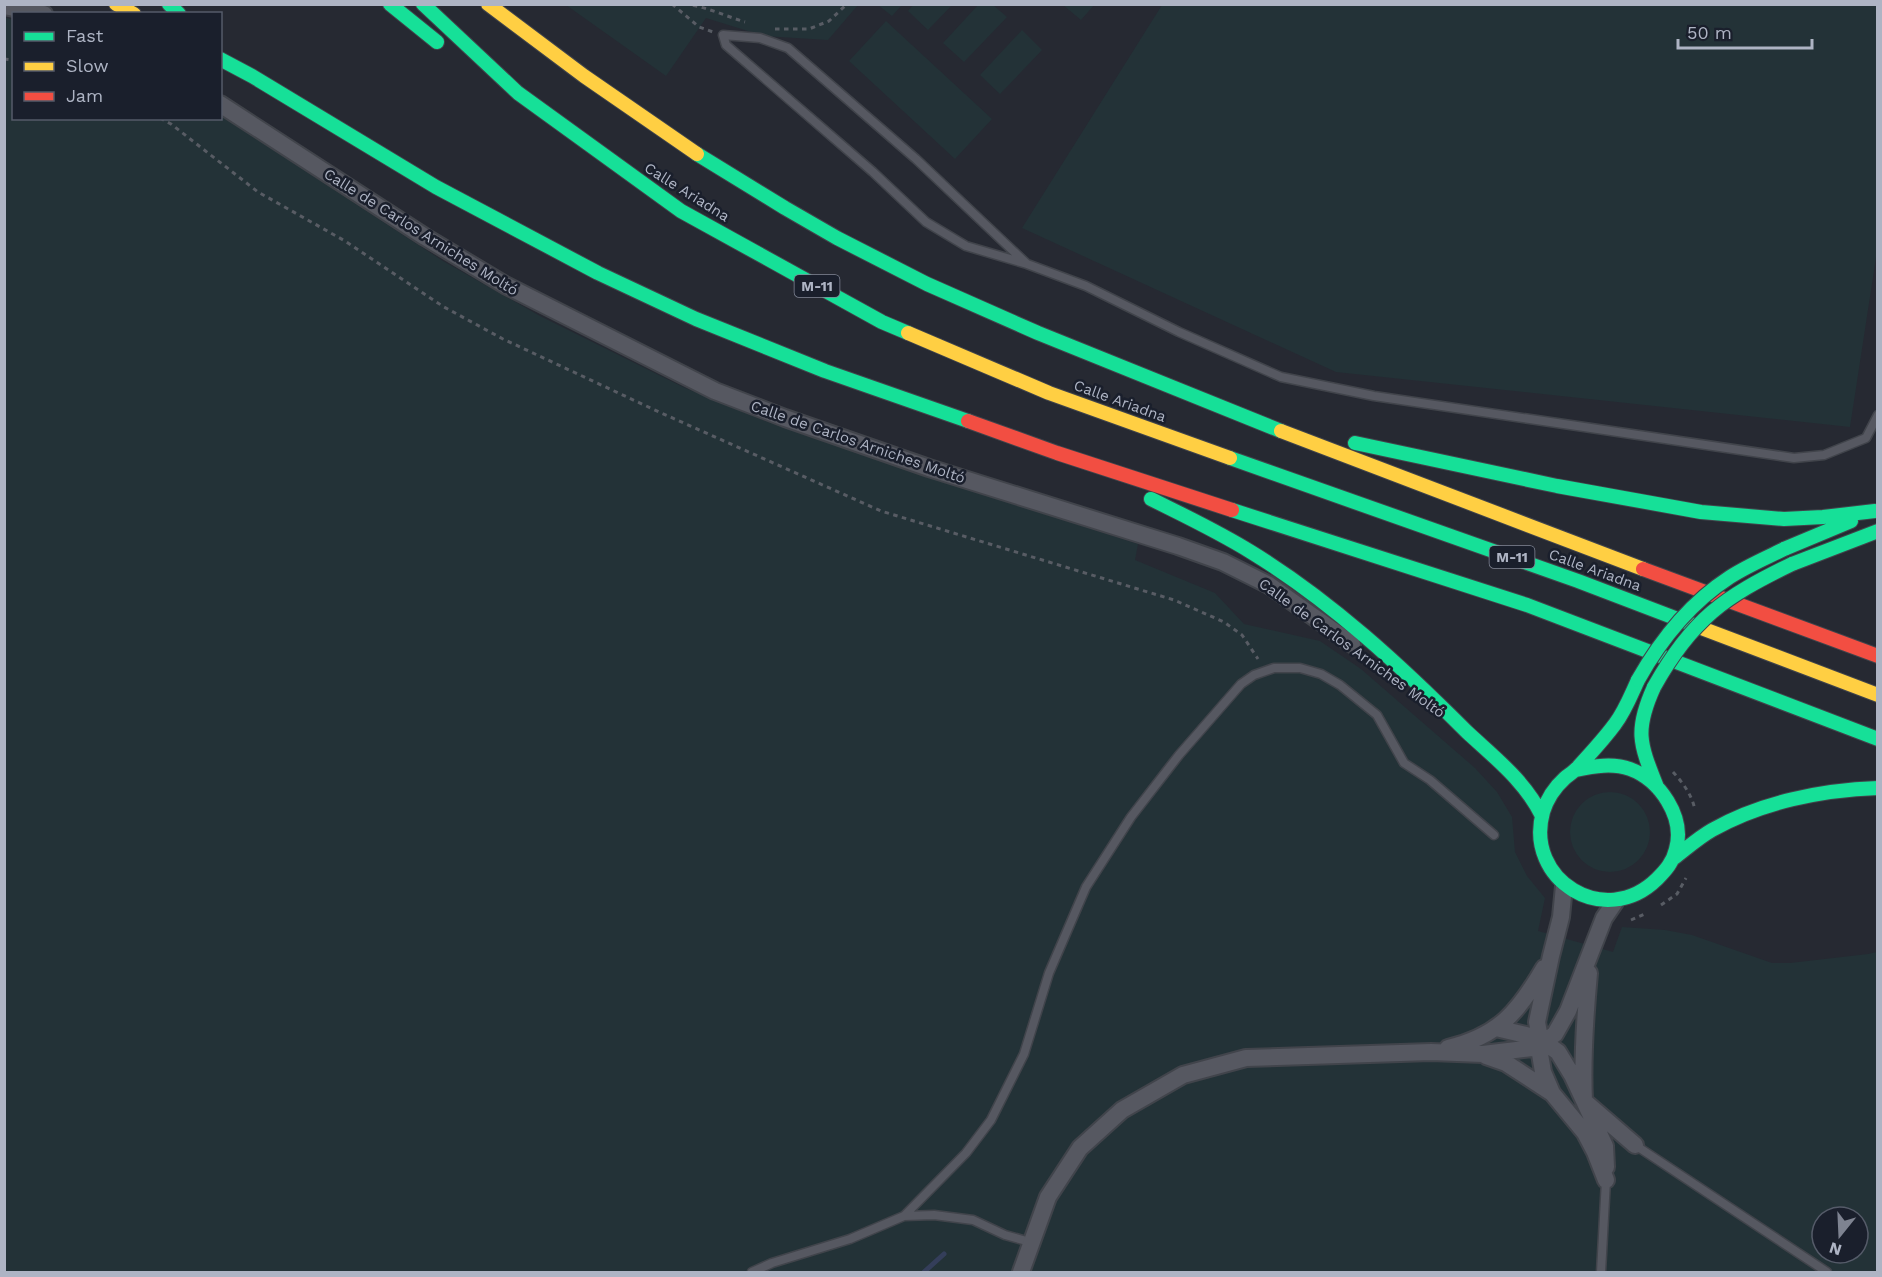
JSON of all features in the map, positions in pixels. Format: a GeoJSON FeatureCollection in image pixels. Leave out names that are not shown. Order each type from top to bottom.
{"type":"FeatureCollection","features":[{"type":"Feature","properties":{"kind":"main road"},"geometry":{"type":"LineString","coordinates":[[116,4],[130,12]]}},
{"type":"Feature","properties":{"kind":"main road"},"geometry":{"type":"LineString","coordinates":[[390,4],[444,48]]}},
{"type":"Feature","properties":{"kind":"main road","name":"Calle Ariadna"},"geometry":{"type":"LineString","coordinates":[[423,4],[518,93],[681,211],[882,322],[1049,393],[1578,581],[1878,695]]}},
{"type":"Feature","properties":{"kind":"main road","name":"Calle Ariadna"},"geometry":{"type":"LineString","coordinates":[[488,4],[554,56],[672,138],[771,200],[888,264],[960,300],[1248,418],[1459,500],[1878,656]]}},
{"type":"Feature","properties":{"kind":"main road"},"geometry":{"type":"LineString","coordinates":[[222,51],[252,76]]}},
{"type":"Feature","properties":{"kind":"main road"},"geometry":{"type":"LineString","coordinates":[[222,60],[435,187],[598,273],[696,319],[825,371],[1057,453],[1527,605],[1878,740]]}},
{"type":"Feature","properties":{"kind":"main road"},"geometry":{"type":"LineString","coordinates":[[471,67],[518,93]]}},
{"type":"Feature","properties":{"kind":"main road"},"geometry":{"type":"LineString","coordinates":[[1248,418],[1459,467],[1705,513],[1772,519],[1816,518],[1876,511]]}},
{"type":"Feature","properties":{"kind":"main road"},"geometry":{"type":"LineString","coordinates":[[1057,453],[1206,526],[1266,561],[1346,620],[1406,671],[1497,760],[1528,791],[1537,803],[1542,816]]}},
{"type":"Feature","properties":{"kind":"main road"},"geometry":{"type":"LineString","coordinates":[[1876,511],[1784,549],[1731,576],[1684,614],[1660,644],[1614,725],[1576,771],[1557,786],[1549,797],[1542,816],[1542,845],[1546,860],[1564,886],[1580,896],[1597,901],[1615,902],[1632,898],[1648,889],[1674,858],[1710,831],[1747,813],[1809,796],[1851,789],[1878,788]]}},
{"type":"Feature","properties":{"kind":"main road"},"geometry":{"type":"LineString","coordinates":[[1657,787],[1641,744],[1640,720],[1654,687],[1680,645],[1699,622],[1741,590],[1792,564],[1878,531]]}},
{"type":"Feature","properties":{"kind":"main road"},"geometry":{"type":"LineString","coordinates":[[1576,771],[1610,765],[1631,769],[1657,787],[1673,811],[1678,844],[1674,858]]}},
{"type":"Feature","properties":{"kind":"street"},"geometry":{"type":"LineString","coordinates":[[4,6],[34,12]]}},
{"type":"Feature","properties":{"kind":"street","name":"Calle de Carlos Arniches Moltó"},"geometry":{"type":"LineString","coordinates":[[222,105],[416,231],[505,285],[715,391],[929,468],[1201,554],[1223,562],[1269,585],[1413,687],[1497,760]]}},
{"type":"Feature","properties":{"kind":"street"},"geometry":{"type":"LineString","coordinates":[[1564,886],[1561,917],[1537,1022],[1541,1044],[1540,1054],[1552,1092],[1585,1133],[1606,1180]]}},
{"type":"Feature","properties":{"kind":"street"},"geometry":{"type":"LineString","coordinates":[[1021,1272],[1048,1197],[1080,1148],[1122,1110],[1183,1075],[1246,1058],[1431,1052],[1483,1054],[1521,1050],[1541,1044],[1555,1034],[1568,1011],[1604,918],[1615,902]]}},
{"type":"Feature","properties":{"kind":"street"},"geometry":{"type":"LineString","coordinates":[[1592,951],[1582,1062],[1584,1101],[1635,1145]]}},
{"type":"Feature","properties":{"kind":"street"},"geometry":{"type":"LineString","coordinates":[[1431,1052],[1473,1041],[1496,1028],[1524,1002],[1551,957]]}},
{"type":"Feature","properties":{"kind":"street"},"geometry":{"type":"LineString","coordinates":[[1496,1028],[1530,1036],[1558,1052],[1605,1146],[1606,1180]]}},
{"type":"Feature","properties":{"kind":"street"},"geometry":{"type":"LineString","coordinates":[[1483,1054],[1506,1063],[1552,1092]]}},
{"type":"Feature","properties":{"kind":"street"},"geometry":{"type":"LineString","coordinates":[[1605,1146],[1617,1141],[1635,1145]]}},
{"type":"Feature","properties":{"kind":"lane"},"geometry":{"type":"LineString","coordinates":[[1027,264],[916,159],[788,48],[760,38],[723,35],[726,45],[873,172],[926,222],[966,246],[1027,264],[1086,286],[1179,332],[1281,377],[1374,396],[1794,458],[1824,455],[1866,438],[1878,415]]}},
{"type":"Feature","properties":{"kind":"lane"},"geometry":{"type":"LineString","coordinates":[[904,1216],[966,1153],[991,1120],[1024,1054],[1049,973],[1086,887],[1131,817],[1179,755],[1241,684],[1254,675],[1274,668],[1300,668],[1321,674],[1340,685],[1377,716],[1404,763],[1430,780],[1494,835]]}},
{"type":"Feature","properties":{"kind":"lane"},"geometry":{"type":"LineString","coordinates":[[1635,1145],[1827,1272]]}},
{"type":"Feature","properties":{"kind":"lane"},"geometry":{"type":"LineString","coordinates":[[1601,1272],[1606,1180]]}},
{"type":"Feature","properties":{"kind":"lane"},"geometry":{"type":"LineString","coordinates":[[752,1272],[772,1263],[850,1239],[904,1216],[934,1215],[973,1220],[1030,1242]]}},
{"type":"Feature","properties":{"kind":"path"},"geometry":{"type":"LineString","coordinates":[[672,4],[699,27],[723,35]]}},
{"type":"Feature","properties":{"kind":"path"},"geometry":{"type":"LineString","coordinates":[[684,4],[699,6],[749,24]]}},
{"type":"Feature","properties":{"kind":"path"},"geometry":{"type":"LineString","coordinates":[[767,29],[809,28],[829,21],[847,4]]}},
{"type":"Feature","properties":{"kind":"path"},"geometry":{"type":"LineString","coordinates":[[164,120],[258,192],[345,241],[444,307],[503,339],[659,412],[881,511],[1174,600],[1224,622],[1242,635],[1266,671]]}},
{"type":"Feature","properties":{"kind":"path"},"geometry":{"type":"LineString","coordinates":[[1669,767],[1684,783],[1694,802],[1695,811]]}},
{"type":"Feature","properties":{"kind":"shaded area"},"geometry":{"type":"Polygon","coordinates":[[[566,5],[858,5],[828,40],[764,36],[706,18],[666,76],[566,5]]]}},
{"type":"Feature","properties":{"kind":"shaded area"},"geometry":{"type":"Polygon","coordinates":[[[878,5],[902,5],[892,16],[878,5]]]}},
{"type":"Feature","properties":{"kind":"shaded area"},"geometry":{"type":"Polygon","coordinates":[[[913,5],[952,5],[928,30],[908,11],[913,5]]]}},
{"type":"Feature","properties":{"kind":"shaded area"},"geometry":{"type":"Polygon","coordinates":[[[978,5],[993,5],[1007,17],[964,62],[943,43],[978,5]]]}},
{"type":"Feature","properties":{"kind":"shaded area"},"geometry":{"type":"Polygon","coordinates":[[[1063,5],[1094,5],[1081,20],[1063,5]]]}},
{"type":"Feature","properties":{"kind":"shaded area"},"geometry":{"type":"Polygon","coordinates":[[[1162,5],[1877,5],[1877,251],[1850,427],[1336,372],[1022,228],[1162,5]]]}},
{"type":"Feature","properties":{"kind":"shaded area"},"geometry":{"type":"Polygon","coordinates":[[[4,17],[12,20],[12,120],[222,120],[222,117],[443,261],[540,316],[683,387],[765,421],[883,462],[1138,544],[1135,560],[1215,593],[1244,624],[1320,641],[1361,669],[1475,768],[1497,792],[1512,817],[1515,852],[1527,876],[1545,898],[1538,931],[1613,952],[1622,927],[1665,930],[1692,935],[1772,963],[1790,963],[1877,952],[1877,1272],[5,1272],[4,17]]]}},
{"type":"Feature","properties":{"kind":"shaded area"},"geometry":{"type":"Polygon","coordinates":[[[886,21],[992,119],[955,159],[849,61],[886,21]]]}},
{"type":"Feature","properties":{"kind":"shaded area"},"geometry":{"type":"Polygon","coordinates":[[[1022,30],[1042,50],[1000,94],[980,75],[1022,30]]]}},
{"type":"Feature","properties":{"kind":"shaded area"},"geometry":{"type":"Polygon","coordinates":[[[1602,792],[1618,792],[1639,803],[1650,824],[1650,840],[1639,861],[1618,872],[1602,872],[1588,866],[1576,854],[1570,840],[1570,824],[1576,810],[1588,798],[1602,792]]]}},
{"type":"Feature","properties":{"kind":"waterway"},"geometry":{"type":"LineString","coordinates":[[924,1272],[944,1254]]}},
{"type":"Feature","properties":{"kind":"traffic: fast"},"geometry":{"type":"LineString","coordinates":[[169,4],[177,12]]}},
{"type":"Feature","properties":{"kind":"traffic: fast"},"geometry":{"type":"LineString","coordinates":[[390,4],[437,42]]}},
{"type":"Feature","properties":{"kind":"traffic: fast"},"geometry":{"type":"LineString","coordinates":[[423,4],[518,93],[681,211],[882,322],[908,333]]}},
{"type":"Feature","properties":{"kind":"traffic: fast"},"geometry":{"type":"LineString","coordinates":[[222,60],[436,187],[598,273],[696,319],[825,371],[968,421]]}},
{"type":"Feature","properties":{"kind":"traffic: fast"},"geometry":{"type":"LineString","coordinates":[[697,154],[837,238],[927,284],[1038,333],[1281,431]]}},
{"type":"Feature","properties":{"kind":"traffic: fast"},"geometry":{"type":"LineString","coordinates":[[1355,443],[1557,486],[1701,512],[1784,519],[1875,511]]}},
{"type":"Feature","properties":{"kind":"traffic: fast"},"geometry":{"type":"LineString","coordinates":[[1230,458],[1578,581],[1696,626]]}},
{"type":"Feature","properties":{"kind":"traffic: fast"},"geometry":{"type":"LineString","coordinates":[[1151,499],[1251,552],[1281,571],[1337,613],[1391,659],[1509,771],[1527,792],[1542,816]]}},
{"type":"Feature","properties":{"kind":"traffic: fast"},"geometry":{"type":"LineString","coordinates":[[1232,510],[1527,605],[1878,739]]}},
{"type":"Feature","properties":{"kind":"traffic: fast"},"geometry":{"type":"LineString","coordinates":[[1784,549],[1851,521]]}},
{"type":"Feature","properties":{"kind":"traffic: fast"},"geometry":{"type":"LineString","coordinates":[[1792,564],[1878,531]]}},
{"type":"Feature","properties":{"kind":"traffic: fast"},"geometry":{"type":"LineString","coordinates":[[1638,680],[1656,650],[1702,598],[1736,573],[1784,549]]}},
{"type":"Feature","properties":{"kind":"traffic: fast"},"geometry":{"type":"LineString","coordinates":[[1654,687],[1682,644],[1712,612],[1728,599],[1792,564]]}},
{"type":"Feature","properties":{"kind":"traffic: fast"},"geometry":{"type":"LineString","coordinates":[[1576,770],[1603,766],[1630,769],[1651,782],[1668,801],[1677,825],[1678,837],[1673,858],[1657,879],[1636,894],[1615,900],[1593,898],[1573,890],[1557,877],[1545,858],[1540,836],[1543,812],[1552,794],[1611,730],[1625,708],[1638,680]]}},
{"type":"Feature","properties":{"kind":"traffic: fast"},"geometry":{"type":"LineString","coordinates":[[1654,687],[1644,715],[1642,737],[1643,748],[1657,787]]}},
{"type":"Feature","properties":{"kind":"traffic: fast"},"geometry":{"type":"LineString","coordinates":[[1674,858],[1712,830],[1771,805],[1835,791],[1878,788]]}},
{"type":"Feature","properties":{"kind":"traffic: slow"},"geometry":{"type":"LineString","coordinates":[[116,4],[130,12]]}},
{"type":"Feature","properties":{"kind":"traffic: slow"},"geometry":{"type":"LineString","coordinates":[[488,4],[584,76],[697,154]]}},
{"type":"Feature","properties":{"kind":"traffic: slow"},"geometry":{"type":"LineString","coordinates":[[908,333],[1049,393],[1230,458]]}},
{"type":"Feature","properties":{"kind":"traffic: slow"},"geometry":{"type":"LineString","coordinates":[[1281,431],[1643,569]]}},
{"type":"Feature","properties":{"kind":"traffic: slow"},"geometry":{"type":"LineString","coordinates":[[1696,626],[1878,695]]}},
{"type":"Feature","properties":{"kind":"traffic: jam"},"geometry":{"type":"LineString","coordinates":[[968,421],[1057,453],[1232,510]]}},
{"type":"Feature","properties":{"kind":"traffic: jam"},"geometry":{"type":"LineString","coordinates":[[1643,569],[1878,656]]}}]}
